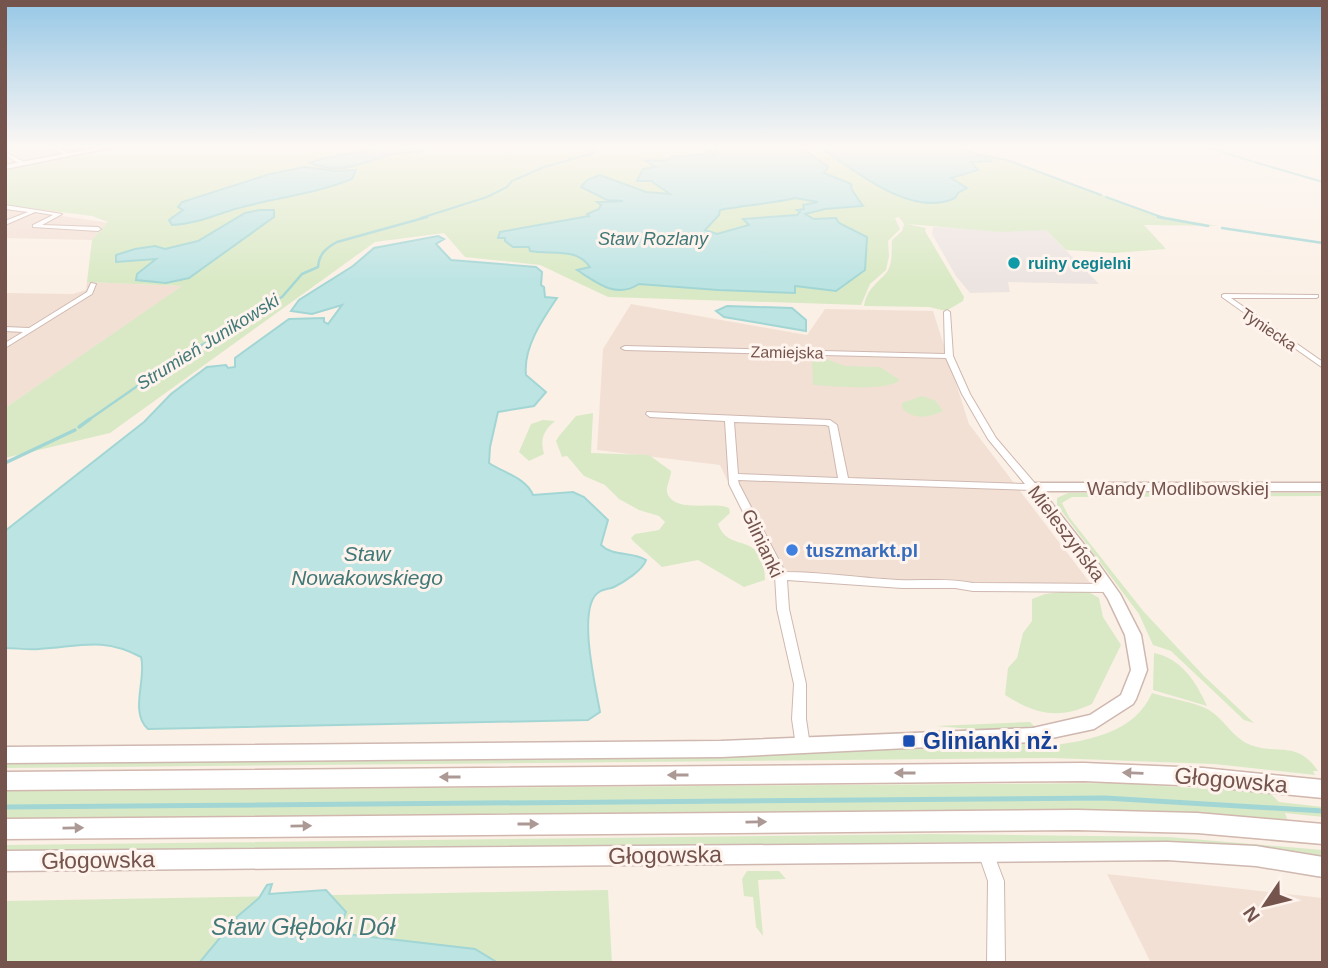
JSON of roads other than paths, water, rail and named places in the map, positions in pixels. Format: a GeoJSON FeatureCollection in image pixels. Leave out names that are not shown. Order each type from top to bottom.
{"type":"FeatureCollection","features":[{"type":"Feature","properties":{"kind":"main road","name":"Głogowska"},"geometry":{"type":"LineString","coordinates":[[5,781],[1084,772],[1203,777],[1323,789]]}},
{"type":"Feature","properties":{"kind":"main road","name":"Głogowska"},"geometry":{"type":"LineString","coordinates":[[5,829],[1105,820],[1217,825],[1323,834]]}},
{"type":"Feature","properties":{"kind":"street"},"geometry":{"type":"LineString","coordinates":[[5,207],[59,214],[36,226],[98,229]]}},
{"type":"Feature","properties":{"kind":"street"},"geometry":{"type":"LineString","coordinates":[[5,223],[36,211]]}},
{"type":"Feature","properties":{"kind":"street"},"geometry":{"type":"LineString","coordinates":[[5,346],[90,293],[93,284]]}},
{"type":"Feature","properties":{"kind":"street","name":"Tyniecka"},"geometry":{"type":"LineString","coordinates":[[1316,296],[1224,296],[1323,366]]}},
{"type":"Feature","properties":{"kind":"street","name":"Mieleszyńska"},"geometry":{"type":"LineString","coordinates":[[803,746],[1021,736],[1069,730],[1087,725],[1111,713],[1135,685],[1140,662],[1136,636],[1109,588],[1033,487],[992,439],[978,416],[949,356],[947,312]]}},
{"type":"Feature","properties":{"kind":"street"},"geometry":{"type":"LineString","coordinates":[[5,329],[30,330]]}},
{"type":"Feature","properties":{"kind":"street","name":"Zamiejska"},"geometry":{"type":"LineString","coordinates":[[625,348],[949,356]]}},
{"type":"Feature","properties":{"kind":"street"},"geometry":{"type":"LineString","coordinates":[[650,414],[827,422],[833,425],[843,479]]}},
{"type":"Feature","properties":{"kind":"street","name":"Glinianki"},"geometry":{"type":"LineString","coordinates":[[729,419],[734,484],[781,576],[783,609],[800,684],[800,729],[803,746]]}},
{"type":"Feature","properties":{"kind":"street"},"geometry":{"type":"LineString","coordinates":[[734,477],[1033,487]]}},
{"type":"Feature","properties":{"kind":"street","name":"Wandy Modlibowskiej"},"geometry":{"type":"LineString","coordinates":[[1033,487],[1323,488]]}},
{"type":"Feature","properties":{"kind":"street"},"geometry":{"type":"LineString","coordinates":[[781,576],[807,575],[836,580],[919,584],[948,590],[973,587],[1109,588]]}},
{"type":"Feature","properties":{"kind":"street"},"geometry":{"type":"LineString","coordinates":[[5,755],[803,746]]}},
{"type":"Feature","properties":{"kind":"street"},"geometry":{"type":"LineString","coordinates":[[986,852],[996,881],[996,963]]}},
{"type":"Feature","properties":{"kind":"street","name":"Głogowska"},"geometry":{"type":"LineString","coordinates":[[5,861],[986,852],[1218,853],[1286,859],[1323,867]]}},
{"type":"Feature","properties":{"kind":"water"},"geometry":{"type":"Polygon","coordinates":[[[216,191],[309,191],[172,225],[169,220],[183,210],[178,207],[182,202],[216,191]]]}},
{"type":"Feature","properties":{"kind":"water","name":"Staw Rozlany"},"geometry":{"type":"Polygon","coordinates":[[[589,191],[670,194],[666,191],[853,191],[863,206],[825,209],[805,214],[814,219],[836,218],[839,223],[867,237],[865,270],[836,291],[795,286],[795,293],[639,284],[615,290],[599,284],[577,270],[590,267],[578,257],[563,253],[530,251],[529,247],[513,247],[505,238],[498,238],[500,232],[589,216],[587,214],[599,209],[601,205],[597,202],[623,201],[607,200],[589,191]],[[795,198],[720,210],[719,215],[705,230],[717,234],[749,225],[743,219],[797,215],[800,212],[797,210],[804,209],[803,205],[818,202],[795,198]]]}},
{"type":"Feature","properties":{"kind":"water"},"geometry":{"type":"Polygon","coordinates":[[[890,191],[961,191],[955,198],[938,203],[902,197],[890,191]]]}},
{"type":"Feature","properties":{"kind":"water"},"geometry":{"type":"Polygon","coordinates":[[[274,210],[274,217],[189,278],[166,283],[136,280],[137,274],[156,259],[116,262],[116,255],[135,249],[155,246],[165,249],[198,241],[245,213],[274,210]]]}},
{"type":"Feature","properties":{"kind":"water","name":"Staw Nowakowskiego"},"geometry":{"type":"Polygon","coordinates":[[[438,236],[444,239],[436,244],[451,260],[536,267],[542,272],[541,285],[544,287],[545,297],[557,298],[535,335],[527,355],[526,375],[546,392],[534,406],[498,412],[489,463],[520,480],[533,495],[573,492],[584,497],[608,520],[601,545],[611,551],[646,560],[633,575],[614,587],[602,590],[592,600],[589,613],[589,648],[600,712],[588,720],[148,729],[142,722],[139,704],[141,657],[114,647],[90,644],[35,649],[5,648],[5,531],[144,422],[171,394],[207,367],[235,367],[235,358],[289,319],[324,318],[324,322],[328,324],[342,305],[312,314],[291,311],[299,300],[353,266],[374,248],[438,236]]]}},
{"type":"Feature","properties":{"kind":"water"},"geometry":{"type":"Polygon","coordinates":[[[727,306],[792,308],[806,320],[806,331],[724,317],[716,311],[727,306]]]}},
{"type":"Feature","properties":{"kind":"water","name":"Staw Głęboki Dół"},"geometry":{"type":"Polygon","coordinates":[[[272,884],[269,894],[326,890],[346,912],[341,924],[346,934],[475,949],[498,963],[199,963],[238,916],[259,898],[267,885],[272,884]]]}},
{"type":"Feature","properties":{"kind":"waterway","name":"Strumień Junikowski"},"geometry":{"type":"LineString","coordinates":[[421,218],[499,191]]}},
{"type":"Feature","properties":{"kind":"waterway"},"geometry":{"type":"LineString","coordinates":[[1091,191],[1101,195]]}},
{"type":"Feature","properties":{"kind":"waterway"},"geometry":{"type":"LineString","coordinates":[[1106,197],[1164,218]]}},
{"type":"Feature","properties":{"kind":"waterway","name":"Strumień Junikowski"},"geometry":{"type":"LineString","coordinates":[[87,421],[185,353],[206,343],[225,328],[254,316],[266,305],[282,297],[302,274],[318,267],[322,255],[333,244],[427,217]]}},
{"type":"Feature","properties":{"kind":"waterway"},"geometry":{"type":"LineString","coordinates":[[1158,217],[1208,226]]}},
{"type":"Feature","properties":{"kind":"waterway"},"geometry":{"type":"LineString","coordinates":[[1222,228],[1323,243]]}},
{"type":"Feature","properties":{"kind":"waterway","name":"Strumień Junikowski"},"geometry":{"type":"LineString","coordinates":[[79,427],[90,419]]}},
{"type":"Feature","properties":{"kind":"waterway","name":"Strumień Junikowski"},"geometry":{"type":"LineString","coordinates":[[5,463],[75,430]]}},
{"type":"Feature","properties":{"kind":"waterway"},"geometry":{"type":"LineString","coordinates":[[5,807],[1105,798],[1323,811]]}},
{"type":"Feature","properties":{"kind":"place","name":"ruiny cegielni"},"geometry":{"type":"Point","coordinates":[1014,263]}},
{"type":"Feature","properties":{"kind":"place","name":"tuszmarkt.pl"},"geometry":{"type":"Point","coordinates":[792,550]}},
{"type":"Feature","properties":{"kind":"place","name":"Glinianki nż."},"geometry":{"type":"Point","coordinates":[909,741]}}]}
